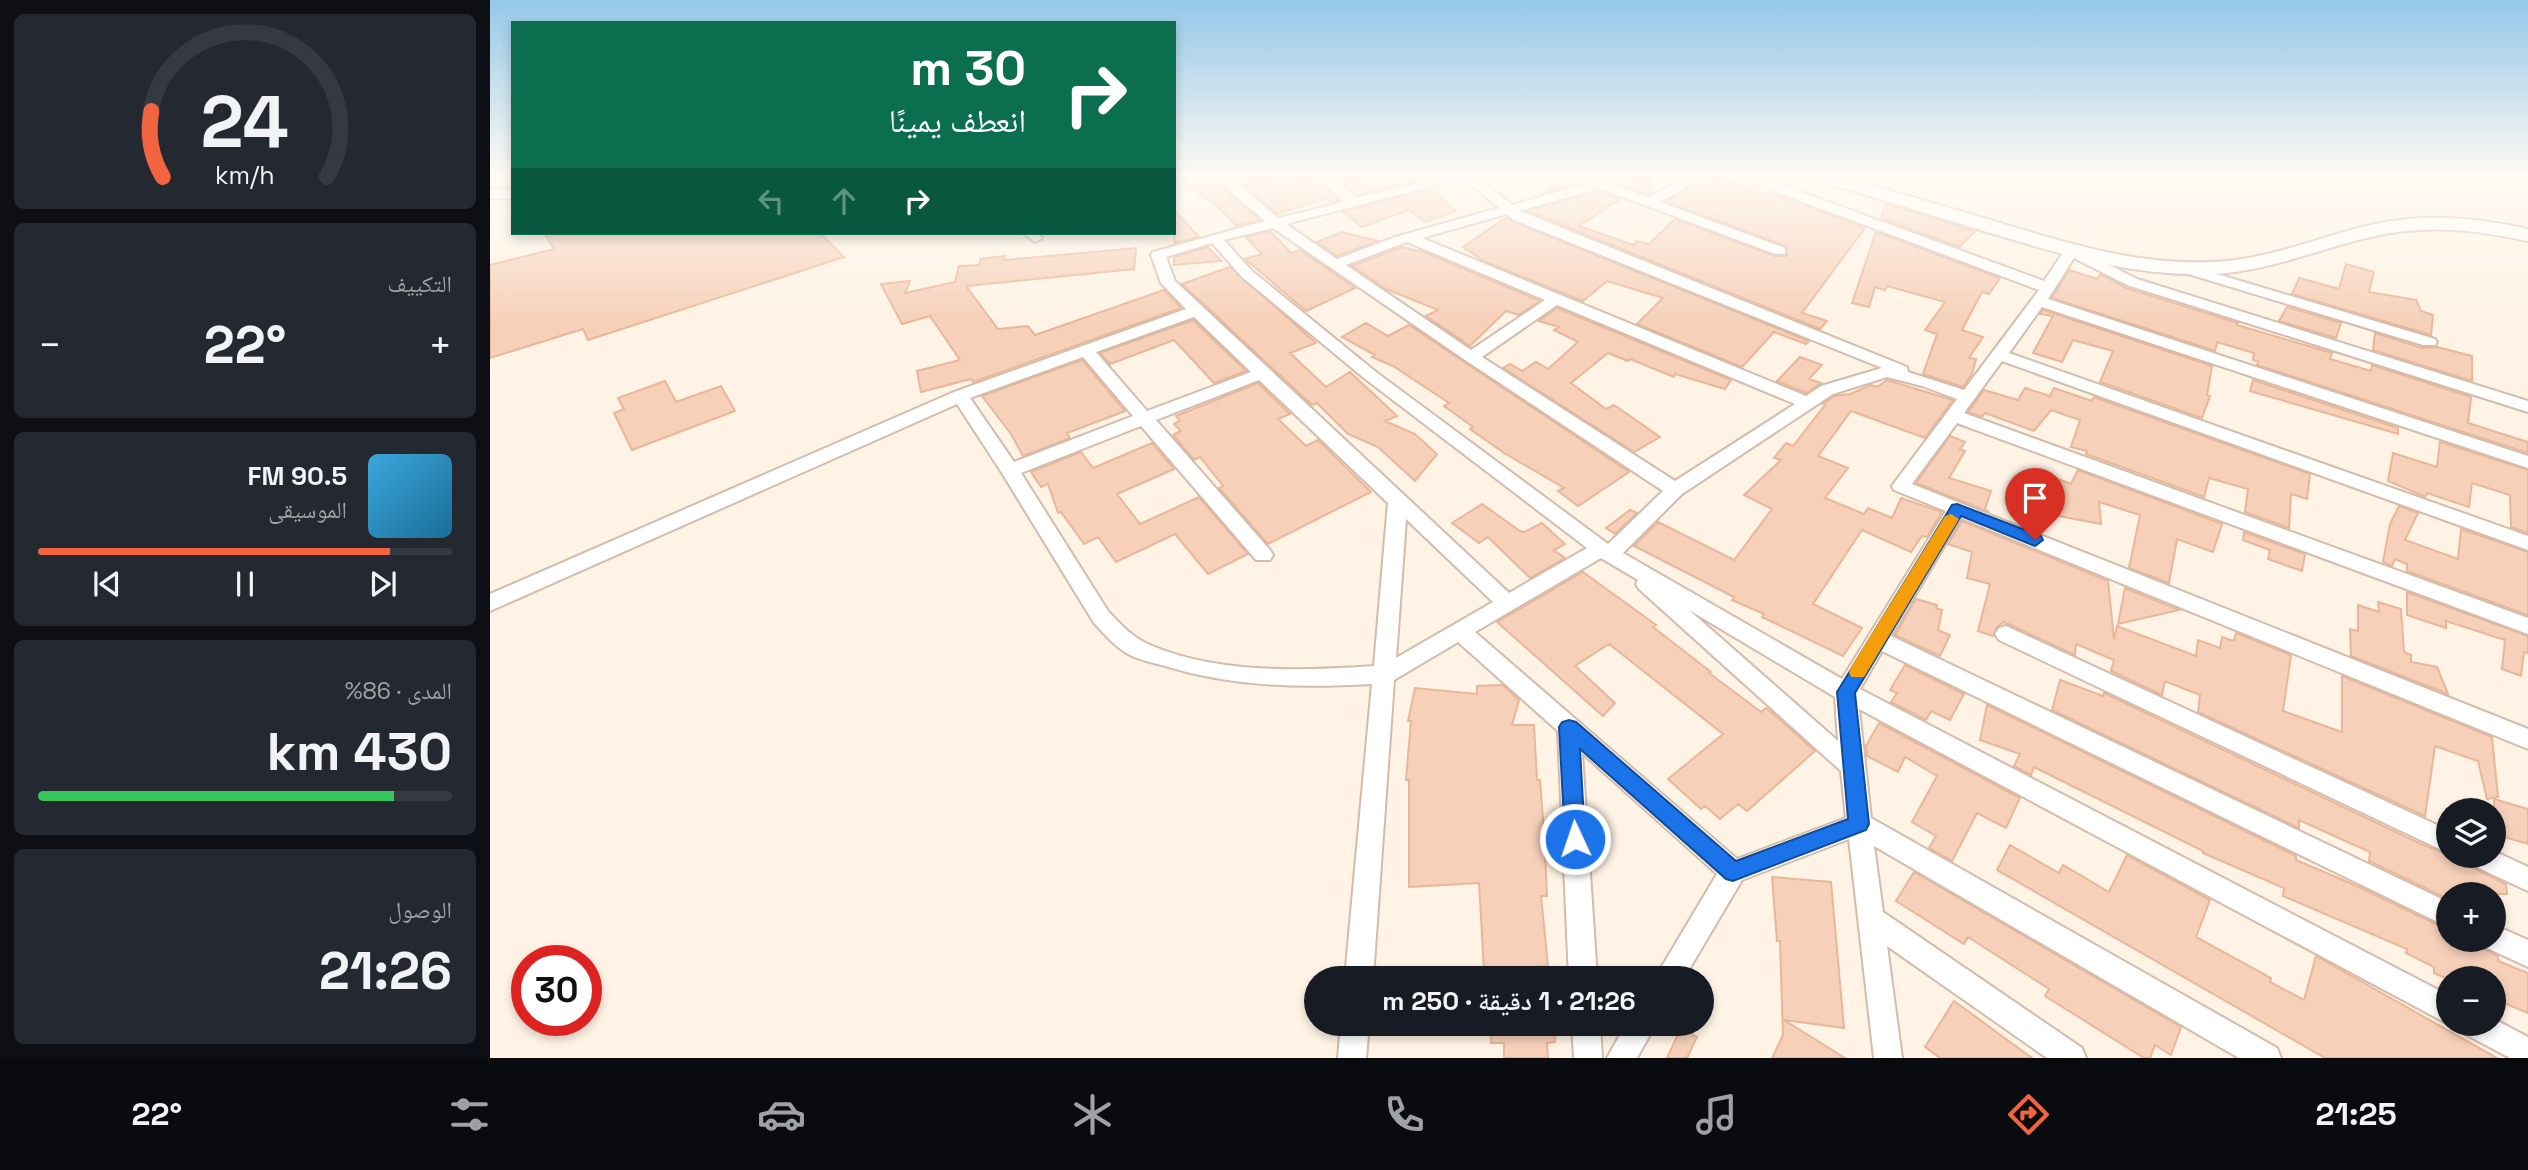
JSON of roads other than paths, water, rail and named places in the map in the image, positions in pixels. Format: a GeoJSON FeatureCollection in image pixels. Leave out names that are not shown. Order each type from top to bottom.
{"type":"FeatureCollection","features":[{"type":"Feature","properties":{"kind":"main road"},"geometry":{"type":"LineString","coordinates":[[1989,226],[2108,260],[2180,267],[2229,267],[2283,258],[2375,230],[2400,226]]}},
{"type":"Feature","properties":{"kind":"main road"},"geometry":{"type":"LineString","coordinates":[[2487,226],[2528,234]]}},
{"type":"Feature","properties":{"kind":"street"},"geometry":{"type":"LineString","coordinates":[[1262,226],[1158,256],[1168,283],[1508,604]]}},
{"type":"Feature","properties":{"kind":"street"},"geometry":{"type":"LineString","coordinates":[[1280,226],[1675,490]]}},
{"type":"Feature","properties":{"kind":"street"},"geometry":{"type":"LineString","coordinates":[[1336,264],[1451,226]]}},
{"type":"Feature","properties":{"kind":"street"},"geometry":{"type":"LineString","coordinates":[[1542,226],[1969,398]]}},
{"type":"Feature","properties":{"kind":"street"},"geometry":{"type":"LineString","coordinates":[[1714,226],[1780,251]]}},
{"type":"Feature","properties":{"kind":"street"},"geometry":{"type":"LineString","coordinates":[[1873,226],[2044,294],[2528,462]]}},
{"type":"Feature","properties":{"kind":"street"},"geometry":{"type":"LineString","coordinates":[[1215,238],[1247,274],[1370,375],[1606,551],[1852,767]]}},
{"type":"Feature","properties":{"kind":"street"},"geometry":{"type":"LineString","coordinates":[[1409,238],[1806,402]]}},
{"type":"Feature","properties":{"kind":"street"},"geometry":{"type":"LineString","coordinates":[[2528,407],[2132,282],[2071,251],[2044,294],[1969,398],[1901,486],[2528,739]]}},
{"type":"Feature","properties":{"kind":"street"},"geometry":{"type":"LineString","coordinates":[[2180,267],[2429,342]]}},
{"type":"Feature","properties":{"kind":"street"},"geometry":{"type":"LineString","coordinates":[[1471,356],[1557,298]]}},
{"type":"Feature","properties":{"kind":"street"},"geometry":{"type":"LineString","coordinates":[[490,603],[960,396],[1196,311]]}},
{"type":"Feature","properties":{"kind":"street"},"geometry":{"type":"LineString","coordinates":[[1086,351],[1263,555]]}},
{"type":"Feature","properties":{"kind":"street"},"geometry":{"type":"LineString","coordinates":[[2000,355],[2528,543]]}},
{"type":"Feature","properties":{"kind":"street"},"geometry":{"type":"LineString","coordinates":[[960,396],[1010,470],[1101,617],[1118,636],[1142,651],[1188,665],[1240,674],[1306,679],[1385,674],[1606,551],[1675,490],[1827,390],[1886,372],[1928,382]]}},
{"type":"Feature","properties":{"kind":"street"},"geometry":{"type":"LineString","coordinates":[[1010,470],[1262,373]]}},
{"type":"Feature","properties":{"kind":"street"},"geometry":{"type":"LineString","coordinates":[[1955,416],[2528,626]]}},
{"type":"Feature","properties":{"kind":"street"},"geometry":{"type":"LineString","coordinates":[[1360,966],[1398,500]]}},
{"type":"Feature","properties":{"kind":"street"},"geometry":{"type":"LineString","coordinates":[[1888,1058],[1852,767],[1846,692],[1957,509]]}},
{"type":"Feature","properties":{"kind":"street"},"geometry":{"type":"LineString","coordinates":[[1606,551],[1846,692],[2436,1004]]}},
{"type":"Feature","properties":{"kind":"street"},"geometry":{"type":"LineString","coordinates":[[1460,631],[1733,872]]}},
{"type":"Feature","properties":{"kind":"street"},"geometry":{"type":"LineString","coordinates":[[2006,634],[2436,836]]}},
{"type":"Feature","properties":{"kind":"street"},"geometry":{"type":"LineString","coordinates":[[1878,639],[2436,909]]}},
{"type":"Feature","properties":{"kind":"street"},"geometry":{"type":"LineString","coordinates":[[1569,727],[1582,966]]}},
{"type":"Feature","properties":{"kind":"street"},"geometry":{"type":"LineString","coordinates":[[1676,966],[1733,872],[1859,824]]}},
{"type":"Feature","properties":{"kind":"street"},"geometry":{"type":"LineString","coordinates":[[1859,824],[2267,1058]]}},
{"type":"Feature","properties":{"kind":"street"},"geometry":{"type":"LineString","coordinates":[[2505,868],[2528,879]]}},
{"type":"Feature","properties":{"kind":"street"},"geometry":{"type":"LineString","coordinates":[[1871,919],[2072,1058]]}},
{"type":"Feature","properties":{"kind":"street"},"geometry":{"type":"LineString","coordinates":[[2506,944],[2528,954]]}},
{"type":"Feature","properties":{"kind":"street"},"geometry":{"type":"LineString","coordinates":[[1352,1058],[1354,1036]]}},
{"type":"Feature","properties":{"kind":"street"},"geometry":{"type":"LineString","coordinates":[[1587,1036],[1588,1058]]}},
{"type":"Feature","properties":{"kind":"street"},"geometry":{"type":"LineString","coordinates":[[1621,1058],[1635,1036]]}},
{"type":"Feature","properties":{"kind":"street"},"geometry":{"type":"LineString","coordinates":[[2498,1036],[2528,1052]]}}]}
